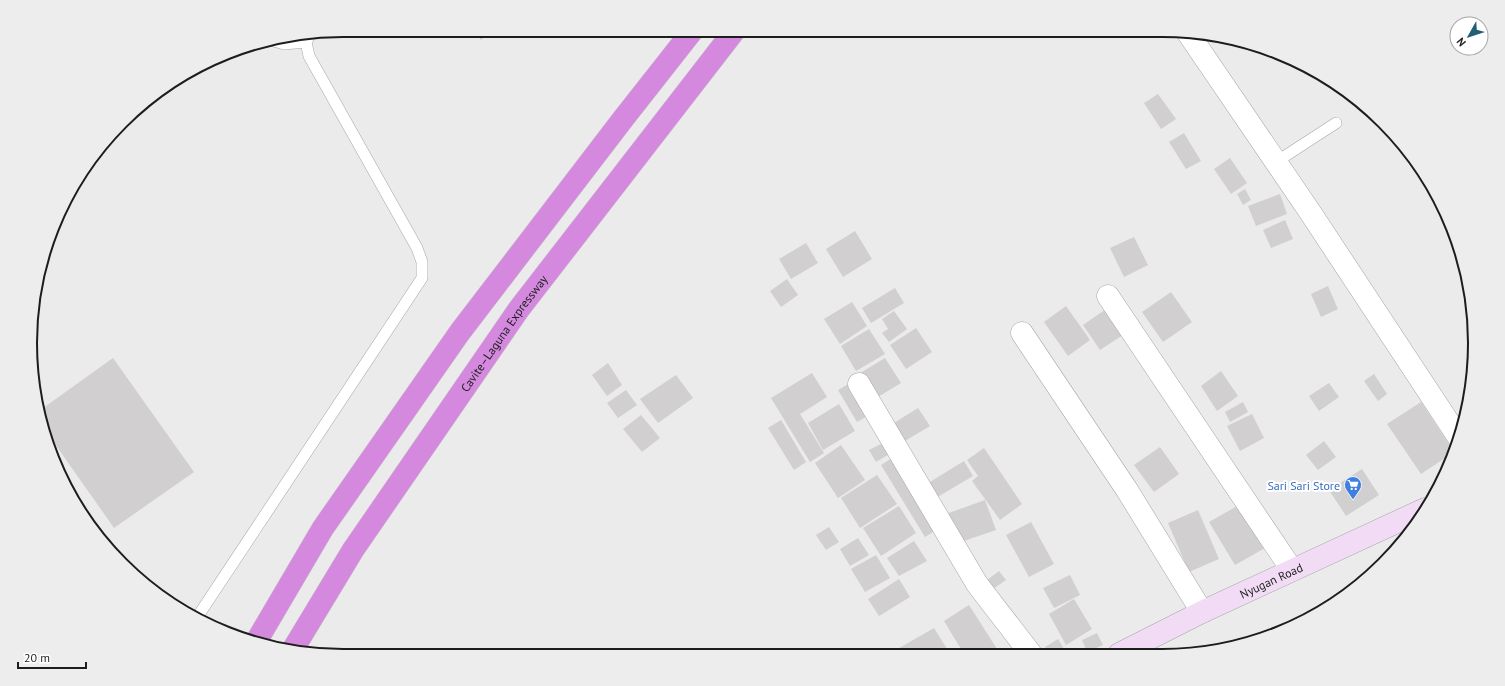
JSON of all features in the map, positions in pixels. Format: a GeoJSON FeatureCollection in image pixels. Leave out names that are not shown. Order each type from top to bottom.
{"type":"FeatureCollection","features":[{"type":"Feature","properties":{"kind":"highway"},"geometry":{"type":"LineString","coordinates":[[259,637],[323,528],[460,332],[687,37]]}},
{"type":"Feature","properties":{"kind":"highway","name":"Cavite–Laguna Expressway"},"geometry":{"type":"LineString","coordinates":[[296,645],[353,550],[519,309],[730,37]]}},
{"type":"Feature","properties":{"kind":"main road","name":"Nyugan Road"},"geometry":{"type":"LineString","coordinates":[[1129,649],[1202,612],[1416,513]]}},
{"type":"Feature","properties":{"kind":"street"},"geometry":{"type":"LineString","coordinates":[[1193,39],[1455,432]]}},
{"type":"Feature","properties":{"kind":"street"},"geometry":{"type":"LineString","coordinates":[[1108,296],[1292,570]]}},
{"type":"Feature","properties":{"kind":"street"},"geometry":{"type":"LineString","coordinates":[[1022,333],[1127,490],[1202,612]]}},
{"type":"Feature","properties":{"kind":"street"},"geometry":{"type":"LineString","coordinates":[[859,384],[976,584],[1027,649]]}},
{"type":"Feature","properties":{"kind":"lane"},"geometry":{"type":"LineString","coordinates":[[200,613],[422,278],[422,262],[418,248],[309,56],[308,39]]}},
{"type":"Feature","properties":{"kind":"lane"},"geometry":{"type":"LineString","coordinates":[[281,43],[303,40]]}},
{"type":"Feature","properties":{"kind":"lane"},"geometry":{"type":"LineString","coordinates":[[1276,162],[1336,124]]}},
{"type":"Feature","properties":{"kind":"building"},"geometry":{"type":"Polygon","coordinates":[[[1158,94],[1176,119],[1161,129],[1144,103],[1158,94]]]}},
{"type":"Feature","properties":{"kind":"building"},"geometry":{"type":"Polygon","coordinates":[[[1184,133],[1201,161],[1186,169],[1169,142],[1184,133]]]}},
{"type":"Feature","properties":{"kind":"building"},"geometry":{"type":"Polygon","coordinates":[[[1230,158],[1247,183],[1231,194],[1214,169],[1230,158]]]}},
{"type":"Feature","properties":{"kind":"building"},"geometry":{"type":"Polygon","coordinates":[[[1245,189],[1251,200],[1243,205],[1237,194],[1245,189]]]}},
{"type":"Feature","properties":{"kind":"building"},"geometry":{"type":"Polygon","coordinates":[[[1280,194],[1287,214],[1256,226],[1248,206],[1280,194]]]}},
{"type":"Feature","properties":{"kind":"building"},"geometry":{"type":"Polygon","coordinates":[[[1285,220],[1293,239],[1271,248],[1263,230],[1285,220]]]}},
{"type":"Feature","properties":{"kind":"building"},"geometry":{"type":"Polygon","coordinates":[[[855,231],[872,259],[843,277],[826,249],[855,231]]]}},
{"type":"Feature","properties":{"kind":"building"},"geometry":{"type":"Polygon","coordinates":[[[1134,237],[1148,265],[1124,277],[1110,248],[1134,237]]]}},
{"type":"Feature","properties":{"kind":"building"},"geometry":{"type":"Polygon","coordinates":[[[806,243],[818,263],[791,279],[779,259],[806,243]]]}},
{"type":"Feature","properties":{"kind":"building"},"geometry":{"type":"Polygon","coordinates":[[[787,279],[798,295],[781,307],[770,291],[787,279]]]}},
{"type":"Feature","properties":{"kind":"building"},"geometry":{"type":"Polygon","coordinates":[[[1328,286],[1338,309],[1321,317],[1311,294],[1328,286]]]}},
{"type":"Feature","properties":{"kind":"building"},"geometry":{"type":"Polygon","coordinates":[[[895,288],[904,303],[871,323],[862,308],[895,288]]]}},
{"type":"Feature","properties":{"kind":"building"},"geometry":{"type":"Polygon","coordinates":[[[1171,292],[1192,322],[1163,342],[1142,312],[1171,292]]]}},
{"type":"Feature","properties":{"kind":"building"},"geometry":{"type":"Polygon","coordinates":[[[852,302],[867,326],[840,344],[824,319],[852,302]]]}},
{"type":"Feature","properties":{"kind":"building"},"geometry":{"type":"Polygon","coordinates":[[[1112,305],[1129,331],[1100,350],[1083,325],[1112,305]]]}},
{"type":"Feature","properties":{"kind":"building"},"geometry":{"type":"Polygon","coordinates":[[[1066,306],[1090,340],[1068,356],[1044,322],[1066,306]]]}},
{"type":"Feature","properties":{"kind":"building"},"geometry":{"type":"Polygon","coordinates":[[[894,311],[907,329],[889,342],[882,333],[888,329],[882,319],[894,311]]]}},
{"type":"Feature","properties":{"kind":"building"},"geometry":{"type":"Polygon","coordinates":[[[916,328],[932,352],[906,369],[890,345],[916,328]]]}},
{"type":"Feature","properties":{"kind":"building"},"geometry":{"type":"Polygon","coordinates":[[[869,329],[885,354],[856,371],[841,346],[869,329]]]}},
{"type":"Feature","properties":{"kind":"building"},"geometry":{"type":"Polygon","coordinates":[[[113,358],[194,472],[114,528],[53,441],[44,407],[113,358]]]}},
{"type":"Feature","properties":{"kind":"building"},"geometry":{"type":"Polygon","coordinates":[[[885,358],[901,383],[873,400],[857,375],[885,358]]]}},
{"type":"Feature","properties":{"kind":"building"},"geometry":{"type":"Polygon","coordinates":[[[608,363],[622,385],[607,396],[592,375],[608,363]]]}},
{"type":"Feature","properties":{"kind":"building"},"geometry":{"type":"Polygon","coordinates":[[[1221,371],[1238,396],[1217,411],[1201,386],[1221,371]]]}},
{"type":"Feature","properties":{"kind":"building"},"geometry":{"type":"Polygon","coordinates":[[[812,373],[827,397],[800,414],[824,453],[810,462],[771,398],[812,373]]]}},
{"type":"Feature","properties":{"kind":"building"},"geometry":{"type":"Polygon","coordinates":[[[1374,374],[1387,394],[1378,401],[1364,381],[1374,374]]]}},
{"type":"Feature","properties":{"kind":"building"},"geometry":{"type":"Polygon","coordinates":[[[676,375],[693,398],[658,423],[640,399],[676,375]]]}},
{"type":"Feature","properties":{"kind":"building"},"geometry":{"type":"Polygon","coordinates":[[[852,382],[871,414],[857,422],[838,390],[852,382]]]}},
{"type":"Feature","properties":{"kind":"building"},"geometry":{"type":"Polygon","coordinates":[[[1329,383],[1339,397],[1319,411],[1309,396],[1329,383]]]}},
{"type":"Feature","properties":{"kind":"building"},"geometry":{"type":"Polygon","coordinates":[[[626,390],[637,405],[618,418],[607,403],[626,390]]]}},
{"type":"Feature","properties":{"kind":"building"},"geometry":{"type":"Polygon","coordinates":[[[1243,402],[1248,412],[1230,422],[1225,412],[1243,402]]]}},
{"type":"Feature","properties":{"kind":"building"},"geometry":{"type":"Polygon","coordinates":[[[1421,402],[1450,446],[1446,457],[1421,474],[1387,424],[1421,402]]]}},
{"type":"Feature","properties":{"kind":"building"},"geometry":{"type":"Polygon","coordinates":[[[839,404],[855,431],[823,450],[808,423],[839,404]]]}},
{"type":"Feature","properties":{"kind":"building"},"geometry":{"type":"Polygon","coordinates":[[[918,408],[930,426],[900,444],[889,426],[918,408]]]}},
{"type":"Feature","properties":{"kind":"building"},"geometry":{"type":"Polygon","coordinates":[[[1252,414],[1264,438],[1240,451],[1227,426],[1252,414]]]}},
{"type":"Feature","properties":{"kind":"building"},"geometry":{"type":"Polygon","coordinates":[[[641,415],[660,438],[642,452],[623,429],[641,415]]]}},
{"type":"Feature","properties":{"kind":"building"},"geometry":{"type":"Polygon","coordinates":[[[781,420],[806,462],[794,470],[768,428],[781,420]]]}},
{"type":"Feature","properties":{"kind":"building"},"geometry":{"type":"Polygon","coordinates":[[[887,441],[893,452],[876,462],[869,450],[887,441]]]}},
{"type":"Feature","properties":{"kind":"building"},"geometry":{"type":"Polygon","coordinates":[[[1324,441],[1336,457],[1318,470],[1306,455],[1324,441]]]}},
{"type":"Feature","properties":{"kind":"building"},"geometry":{"type":"Polygon","coordinates":[[[841,445],[865,480],[838,498],[815,463],[841,445]]]}},
{"type":"Feature","properties":{"kind":"building"},"geometry":{"type":"Polygon","coordinates":[[[1160,447],[1179,474],[1154,492],[1134,465],[1160,447]]]}},
{"type":"Feature","properties":{"kind":"building"},"geometry":{"type":"Polygon","coordinates":[[[984,448],[1022,504],[1000,520],[972,481],[978,476],[967,460],[984,448]]]}},
{"type":"Feature","properties":{"kind":"building"},"geometry":{"type":"Polygon","coordinates":[[[897,455],[940,528],[925,537],[881,465],[897,455]]]}},
{"type":"Feature","properties":{"kind":"building"},"geometry":{"type":"Polygon","coordinates":[[[964,461],[973,476],[934,499],[925,485],[964,461]]]}},
{"type":"Feature","properties":{"kind":"building"},"geometry":{"type":"Polygon","coordinates":[[[1362,469],[1379,495],[1346,516],[1329,490],[1362,469]]]}},
{"type":"Feature","properties":{"kind":"building"},"geometry":{"type":"Polygon","coordinates":[[[877,475],[897,504],[860,528],[841,498],[877,475]]]}},
{"type":"Feature","properties":{"kind":"building"},"geometry":{"type":"Polygon","coordinates":[[[985,500],[996,530],[958,543],[946,514],[985,500]]]}},
{"type":"Feature","properties":{"kind":"building"},"geometry":{"type":"Polygon","coordinates":[[[1239,505],[1265,548],[1235,565],[1209,522],[1239,505]]]}},
{"type":"Feature","properties":{"kind":"building"},"geometry":{"type":"Polygon","coordinates":[[[899,506],[916,533],[881,556],[863,528],[899,506]]]}},
{"type":"Feature","properties":{"kind":"building"},"geometry":{"type":"Polygon","coordinates":[[[1198,510],[1219,559],[1189,572],[1168,523],[1198,510]]]}},
{"type":"Feature","properties":{"kind":"building"},"geometry":{"type":"Polygon","coordinates":[[[1031,522],[1054,564],[1029,577],[1006,535],[1031,522]]]}},
{"type":"Feature","properties":{"kind":"building"},"geometry":{"type":"Polygon","coordinates":[[[829,527],[839,542],[826,550],[816,535],[829,527]]]}},
{"type":"Feature","properties":{"kind":"building"},"geometry":{"type":"Polygon","coordinates":[[[858,538],[869,555],[850,566],[840,549],[858,538]]]}},
{"type":"Feature","properties":{"kind":"building"},"geometry":{"type":"Polygon","coordinates":[[[914,541],[927,561],[899,576],[887,558],[914,541]]]}},
{"type":"Feature","properties":{"kind":"building"},"geometry":{"type":"Polygon","coordinates":[[[876,555],[890,578],[865,592],[851,569],[876,555]]]}},
{"type":"Feature","properties":{"kind":"building"},"geometry":{"type":"Polygon","coordinates":[[[999,571],[1006,580],[993,589],[987,580],[999,571]]]}},
{"type":"Feature","properties":{"kind":"building"},"geometry":{"type":"Polygon","coordinates":[[[1070,575],[1080,595],[1054,608],[1043,588],[1070,575]]]}},
{"type":"Feature","properties":{"kind":"building"},"geometry":{"type":"Polygon","coordinates":[[[899,579],[910,597],[879,616],[868,599],[899,579]]]}},
{"type":"Feature","properties":{"kind":"building"},"geometry":{"type":"Polygon","coordinates":[[[1074,599],[1092,629],[1066,645],[1049,614],[1074,599]]]}},
{"type":"Feature","properties":{"kind":"building"},"geometry":{"type":"Polygon","coordinates":[[[969,605],[997,649],[961,649],[944,621],[969,605]]]}},
{"type":"Feature","properties":{"kind":"building"},"geometry":{"type":"Polygon","coordinates":[[[934,628],[947,649],[897,649],[934,628]]]}},
{"type":"Feature","properties":{"kind":"building"},"geometry":{"type":"Polygon","coordinates":[[[1097,633],[1103,645],[1094,649],[1086,649],[1082,640],[1097,633]]]}},
{"type":"Feature","properties":{"kind":"building"},"geometry":{"type":"Polygon","coordinates":[[[1058,639],[1064,649],[1046,649],[1045,647],[1058,639]]]}},
{"type":"Feature","properties":{"kind":"place","name":"Sari Sari Store"},"geometry":{"type":"Point","coordinates":[1353,500]}}]}
